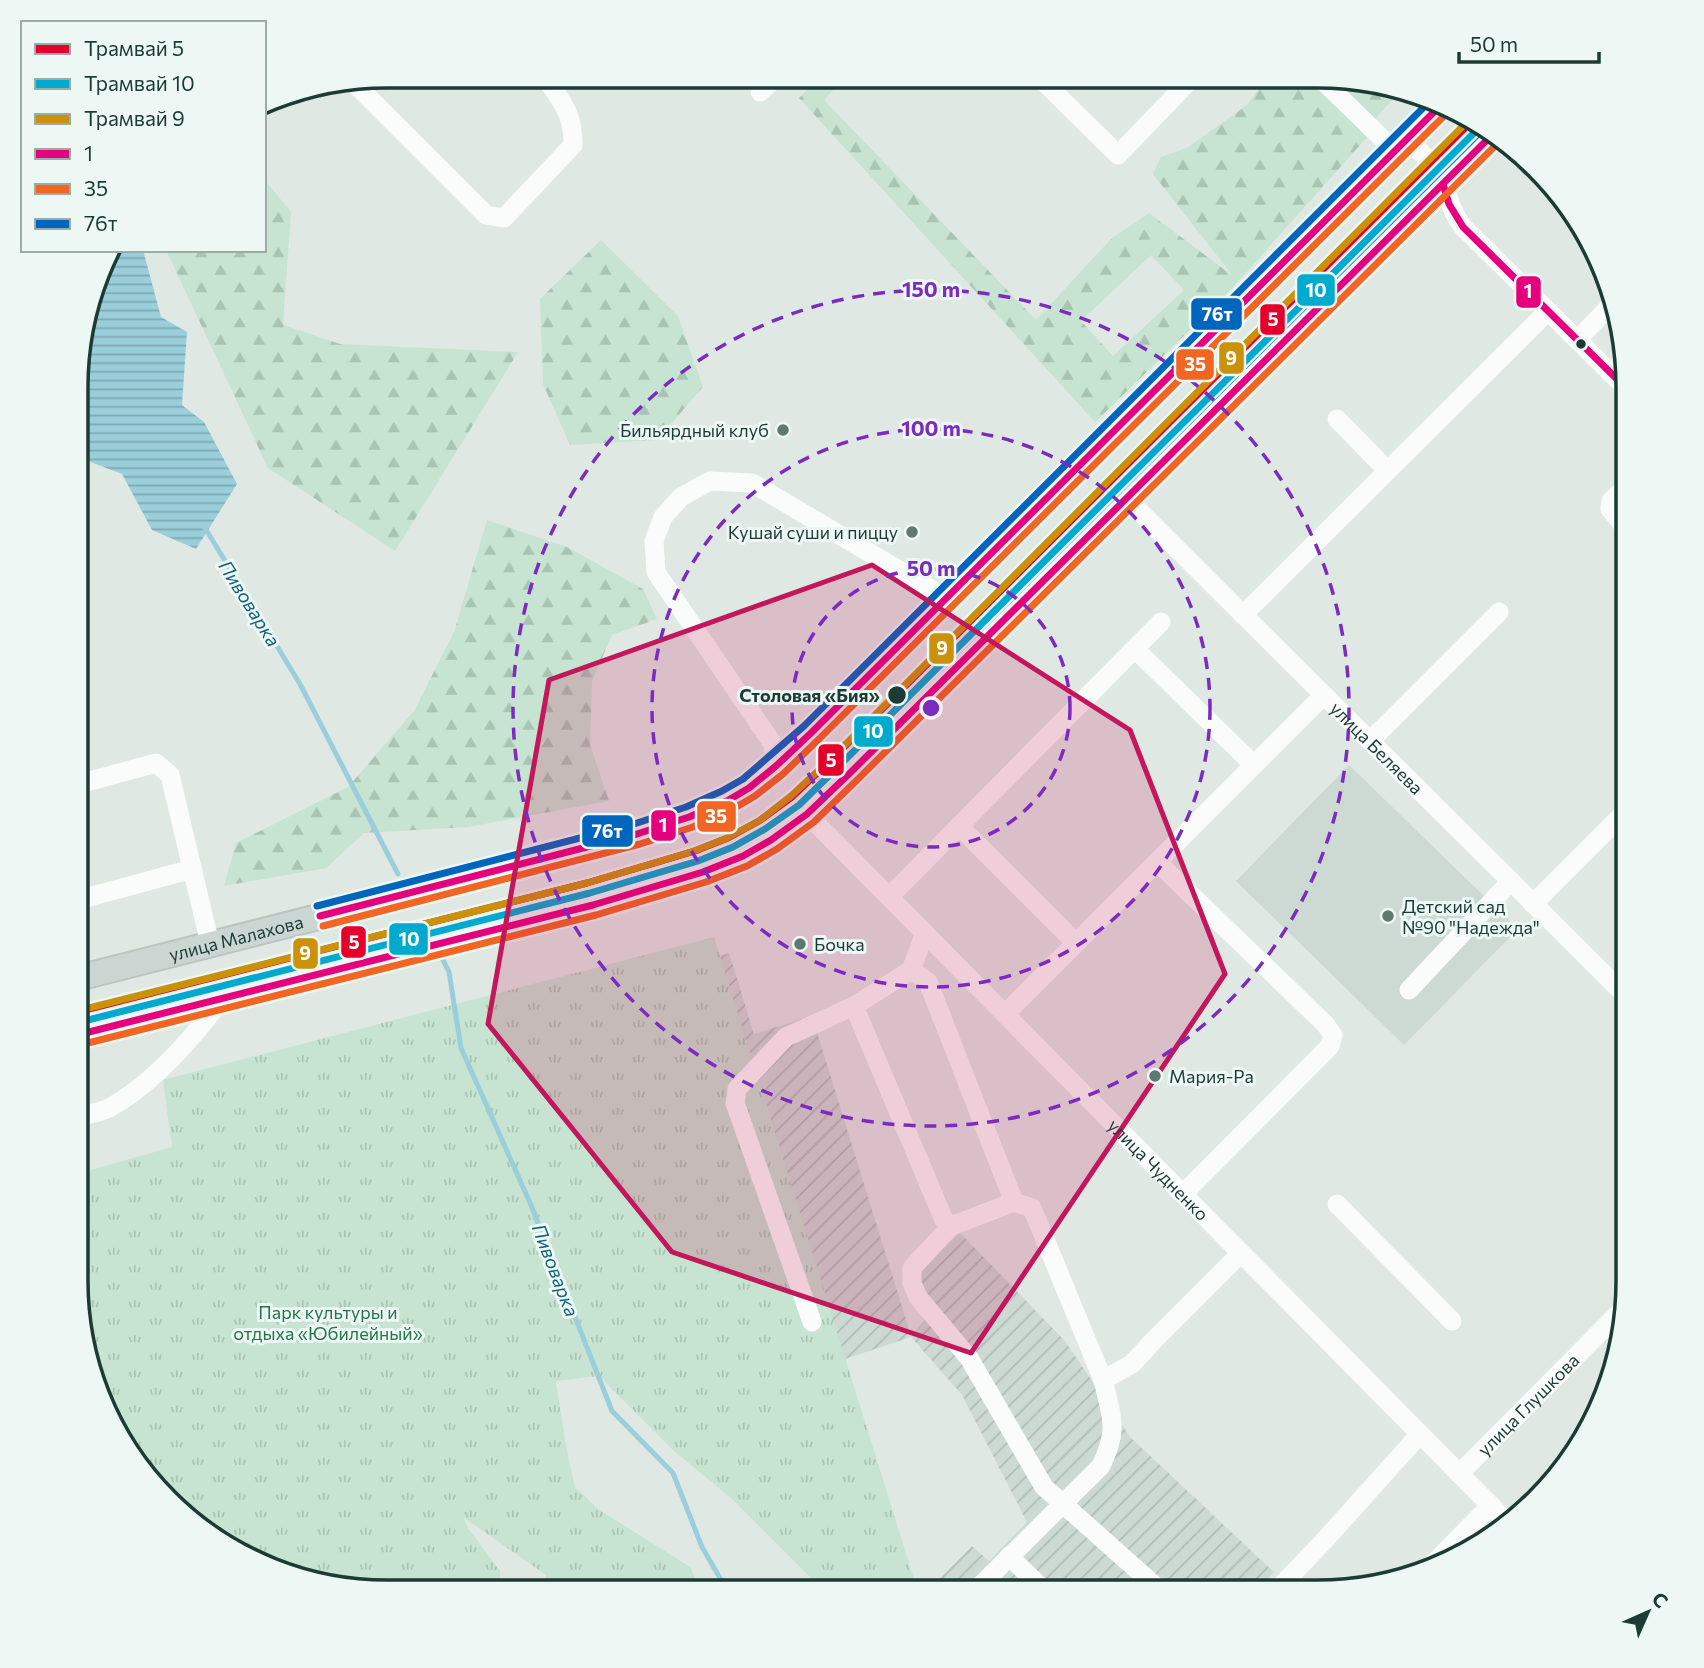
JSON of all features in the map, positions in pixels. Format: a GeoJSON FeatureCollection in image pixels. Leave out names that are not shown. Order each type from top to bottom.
{"type":"FeatureCollection","features":[{"type":"Feature","properties":{"kind":"main road","name":"улица Малахова"},"geometry":{"type":"LineString","coordinates":[[88,975],[578,851],[713,808],[740,793],[769,772],[1435,111]]}},
{"type":"Feature","properties":{"kind":"main road"},"geometry":{"type":"LineString","coordinates":[[88,1032],[593,905],[703,872],[743,856],[771,840],[807,814],[1487,140]]}},
{"type":"Feature","properties":{"kind":"street"},"geometry":{"type":"LineString","coordinates":[[360,89],[486,215],[504,218],[573,145],[569,112],[557,88]]}},
{"type":"Feature","properties":{"kind":"street"},"geometry":{"type":"LineString","coordinates":[[760,92],[764,88]]}},
{"type":"Feature","properties":{"kind":"street"},"geometry":{"type":"LineString","coordinates":[[1050,88],[1118,155],[1182,88]]}},
{"type":"Feature","properties":{"kind":"street"},"geometry":{"type":"LineString","coordinates":[[1332,88],[1401,144],[1431,162],[1443,184],[1449,204],[1463,226],[1616,378]]}},
{"type":"Feature","properties":{"kind":"street"},"geometry":{"type":"LineString","coordinates":[[1577,340],[1606,310]]}},
{"type":"Feature","properties":{"kind":"street"},"geometry":{"type":"LineString","coordinates":[[1243,615],[1548,311]]}},
{"type":"Feature","properties":{"kind":"street"},"geometry":{"type":"LineString","coordinates":[[1337,419],[1387,470]]}},
{"type":"Feature","properties":{"kind":"street"},"geometry":{"type":"LineString","coordinates":[[769,772],[774,759],[773,744],[656,572],[654,541],[663,517],[681,497],[710,481],[752,483],[946,598]]}},
{"type":"Feature","properties":{"kind":"street"},"geometry":{"type":"LineString","coordinates":[[1616,496],[1611,501],[1610,509],[1616,516]]}},
{"type":"Feature","properties":{"kind":"street","name":"улица Беляева"},"geometry":{"type":"LineString","coordinates":[[1126,498],[1616,986]]}},
{"type":"Feature","properties":{"kind":"street"},"geometry":{"type":"LineString","coordinates":[[1370,741],[1499,612]]}},
{"type":"Feature","properties":{"kind":"street"},"geometry":{"type":"LineString","coordinates":[[889,897],[1161,622]]}},
{"type":"Feature","properties":{"kind":"street"},"geometry":{"type":"LineString","coordinates":[[1135,649],[1254,765]]}},
{"type":"Feature","properties":{"kind":"street"},"geometry":{"type":"LineString","coordinates":[[1005,1014],[1324,695]]}},
{"type":"Feature","properties":{"kind":"street"},"geometry":{"type":"LineString","coordinates":[[88,782],[156,763],[170,775],[210,944]]}},
{"type":"Feature","properties":{"kind":"street","name":"улица Чудненко"},"geometry":{"type":"LineString","coordinates":[[807,814],[1502,1517]]}},
{"type":"Feature","properties":{"kind":"street"},"geometry":{"type":"LineString","coordinates":[[1533,904],[1616,820]]}},
{"type":"Feature","properties":{"kind":"street"},"geometry":{"type":"LineString","coordinates":[[959,826],[1076,943]]}},
{"type":"Feature","properties":{"kind":"street"},"geometry":{"type":"LineString","coordinates":[[1157,862],[1325,1024],[1333,1035],[1331,1046],[1183,1194]]}},
{"type":"Feature","properties":{"kind":"street"},"geometry":{"type":"LineString","coordinates":[[88,897],[192,869]]}},
{"type":"Feature","properties":{"kind":"street"},"geometry":{"type":"LineString","coordinates":[[1409,990],[1511,881]]}},
{"type":"Feature","properties":{"kind":"street"},"geometry":{"type":"LineString","coordinates":[[812,1322],[735,1103],[737,1089],[786,1037],[854,1006],[911,970],[925,933]]}},
{"type":"Feature","properties":{"kind":"street"},"geometry":{"type":"LineString","coordinates":[[911,970],[928,982],[1014,1202]]}},
{"type":"Feature","properties":{"kind":"street"},"geometry":{"type":"LineString","coordinates":[[88,1114],[106,1110],[136,1090],[195,1035],[222,999]]}},
{"type":"Feature","properties":{"kind":"street"},"geometry":{"type":"LineString","coordinates":[[854,1006],[944,1220],[951,1226]]}},
{"type":"Feature","properties":{"kind":"street"},"geometry":{"type":"LineString","coordinates":[[986,1580],[1009,1556],[1063,1503],[1101,1466],[1112,1443],[1113,1424],[1103,1380],[1032,1208],[1014,1202],[951,1226],[912,1268],[912,1283],[918,1297],[970,1358],[1044,1487],[1063,1503],[1149,1580]]}},
{"type":"Feature","properties":{"kind":"street"},"geometry":{"type":"LineString","coordinates":[[1337,1204],[1452,1321]]}},
{"type":"Feature","properties":{"kind":"street"},"geometry":{"type":"LineString","coordinates":[[1103,1380],[1132,1364],[1241,1253]]}},
{"type":"Feature","properties":{"kind":"street","name":"улица Глушкова"},"geometry":{"type":"LineString","coordinates":[[1459,1474],[1614,1323]]}},
{"type":"Feature","properties":{"kind":"street"},"geometry":{"type":"LineString","coordinates":[[1287,1580],[1420,1434]]}},
{"type":"Feature","properties":{"kind":"street"},"geometry":{"type":"LineString","coordinates":[[1444,1553],[1491,1505]]}},
{"type":"Feature","properties":{"kind":"street"},"geometry":{"type":"LineString","coordinates":[[1009,1556],[1034,1580]]}},
{"type":"Feature","properties":{"kind":"highlighted area"},"geometry":{"type":"Polygon","coordinates":[[[872,565],[1130,730],[1225,974],[971,1353],[672,1252],[488,1024],[549,680],[872,565]]]}},
{"type":"Feature","properties":{"kind":"shaded area","name":"Детский сад №90 \"Надежда\""},"geometry":{"type":"Polygon","coordinates":[[[1349,765],[1518,929],[1404,1045],[1236,881],[1349,765]]]}},
{"type":"Feature","properties":{"kind":"shaded area"},"geometry":{"type":"Polygon","coordinates":[[[729,953],[754,1034],[812,1016],[911,1336],[925,1319],[909,1279],[960,1233],[1065,1341],[1130,1437],[1274,1572],[1266,1580],[939,1580],[972,1546],[989,1561],[1027,1522],[962,1395],[911,1337],[746,1392],[656,976],[729,953]]]}},
{"type":"Feature","properties":{"kind":"green space"},"geometry":{"type":"Polygon","coordinates":[[[809,88],[835,88],[824,100],[1036,320],[1111,239],[1149,213],[1233,276],[1153,174],[1161,157],[1187,148],[1247,105],[1259,88],[1319,88],[1369,135],[1227,294],[1095,422],[799,98],[809,88]],[[1151,255],[1081,321],[1113,356],[1184,290],[1151,255]]]}},
{"type":"Feature","properties":{"kind":"green space"},"geometry":{"type":"Polygon","coordinates":[[[1341,88],[1394,98],[1373,121],[1341,88]]]}},
{"type":"Feature","properties":{"kind":"green space"},"geometry":{"type":"Polygon","coordinates":[[[266,181],[291,212],[283,325],[340,344],[518,352],[395,551],[268,468],[167,252],[266,252],[266,181]]]}},
{"type":"Feature","properties":{"kind":"green space"},"geometry":{"type":"Polygon","coordinates":[[[601,240],[678,316],[703,387],[657,440],[570,445],[543,384],[540,299],[601,240]]]}},
{"type":"Feature","properties":{"kind":"green space"},"geometry":{"type":"Polygon","coordinates":[[[487,520],[567,547],[643,589],[657,619],[612,635],[592,681],[590,745],[609,801],[468,827],[364,833],[326,868],[224,886],[236,843],[348,787],[414,711],[454,632],[487,520]]]}},
{"type":"Feature","properties":{"kind":"green space","name":"Парк культуры и отдыха «Юбилейный»"},"geometry":{"type":"Polygon","coordinates":[[[714,937],[914,1580],[813,1580],[732,1499],[674,1451],[599,1376],[556,1381],[575,1487],[598,1509],[690,1567],[696,1580],[545,1580],[546,1575],[463,1517],[500,1571],[500,1580],[367,1580],[328,1575],[272,1558],[220,1530],[175,1493],[138,1448],[118,1414],[103,1378],[90,1321],[88,1171],[172,1147],[163,1080],[714,937]]]}},
{"type":"Feature","properties":{"kind":"water"},"geometry":{"type":"Polygon","coordinates":[[[144,252],[161,317],[187,332],[182,405],[204,422],[237,484],[196,549],[152,530],[122,474],[88,461],[88,367],[93,328],[103,290],[118,254],[144,252]]]}},
{"type":"Feature","properties":{"kind":"waterway","name":"Пивоварка"},"geometry":{"type":"LineString","coordinates":[[205,528],[300,684],[398,874]]}},
{"type":"Feature","properties":{"kind":"waterway","name":"Пивоварка"},"geometry":{"type":"LineString","coordinates":[[425,926],[432,938]]}},
{"type":"Feature","properties":{"kind":"waterway","name":"Пивоварка"},"geometry":{"type":"LineString","coordinates":[[438,950],[449,972],[461,1048],[531,1205],[612,1411],[673,1473],[702,1547],[721,1580]]}},
{"type":"Feature","properties":{"kind":"tram line","name":"9"},"geometry":{"type":"LineString","coordinates":[[88,1008],[587,883],[694,851],[759,821],[833,757],[1463,126]]}},
{"type":"Feature","properties":{"kind":"tram line","name":"5"},"geometry":{"type":"LineString","coordinates":[[88,1009],[587,883],[695,851],[728,838],[759,821],[792,797],[834,757],[1466,127]]}},
{"type":"Feature","properties":{"kind":"tram line","name":"10"},"geometry":{"type":"LineString","coordinates":[[88,1020],[590,893],[698,861],[733,847],[765,829],[799,805],[841,764],[1475,132]]}},
{"type":"Feature","properties":{"kind":"transit line","name":"76т"},"geometry":{"type":"LineString","coordinates":[[317,906],[634,824],[686,807],[743,779],[804,726],[1424,107]]}},
{"type":"Feature","properties":{"kind":"transit line","name":"1"},"geometry":{"type":"LineString","coordinates":[[320,916],[637,834],[689,817],[727,801],[749,788],[811,733],[1435,111]]}},
{"type":"Feature","properties":{"kind":"transit line","name":"35"},"geometry":{"type":"LineString","coordinates":[[323,926],[640,844],[693,827],[755,796],[783,774],[818,740],[1444,116]]}},
{"type":"Feature","properties":{"kind":"transit line","name":"76т"},"geometry":{"type":"LineString","coordinates":[[88,1021],[590,895],[700,862],[738,847],[765,831],[800,806],[843,765],[1478,134]]}},
{"type":"Feature","properties":{"kind":"transit line","name":"1"},"geometry":{"type":"LineString","coordinates":[[88,1032],[593,905],[703,872],[743,856],[771,840],[807,814],[850,773],[1487,140]]}},
{"type":"Feature","properties":{"kind":"transit line","name":"35"},"geometry":{"type":"LineString","coordinates":[[88,1043],[596,915],[706,882],[747,866],[777,849],[814,822],[857,780],[1495,146]]}},
{"type":"Feature","properties":{"kind":"transit line","name":"1"},"geometry":{"type":"LineString","coordinates":[[1443,184],[1449,204],[1463,227],[1616,378]]}},
{"type":"Feature","properties":{"kind":"place","name":"Бильярдный клуб"},"geometry":{"type":"Point","coordinates":[783,430]}},
{"type":"Feature","properties":{"kind":"place","name":"Кушай суши и пиццу"},"geometry":{"type":"Point","coordinates":[912,532]}},
{"type":"Feature","properties":{"kind":"place","name":"Столовая «Бия»"},"geometry":{"type":"Point","coordinates":[897,695]}},
{"type":"Feature","properties":{"kind":"place","name":"Детский сад №90 \"Надежда\""},"geometry":{"type":"Point","coordinates":[1388,916]}},
{"type":"Feature","properties":{"kind":"place","name":"Бочка"},"geometry":{"type":"Point","coordinates":[800,944]}},
{"type":"Feature","properties":{"kind":"place","name":"Мария-Ра"},"geometry":{"type":"Point","coordinates":[1155,1076]}}]}
